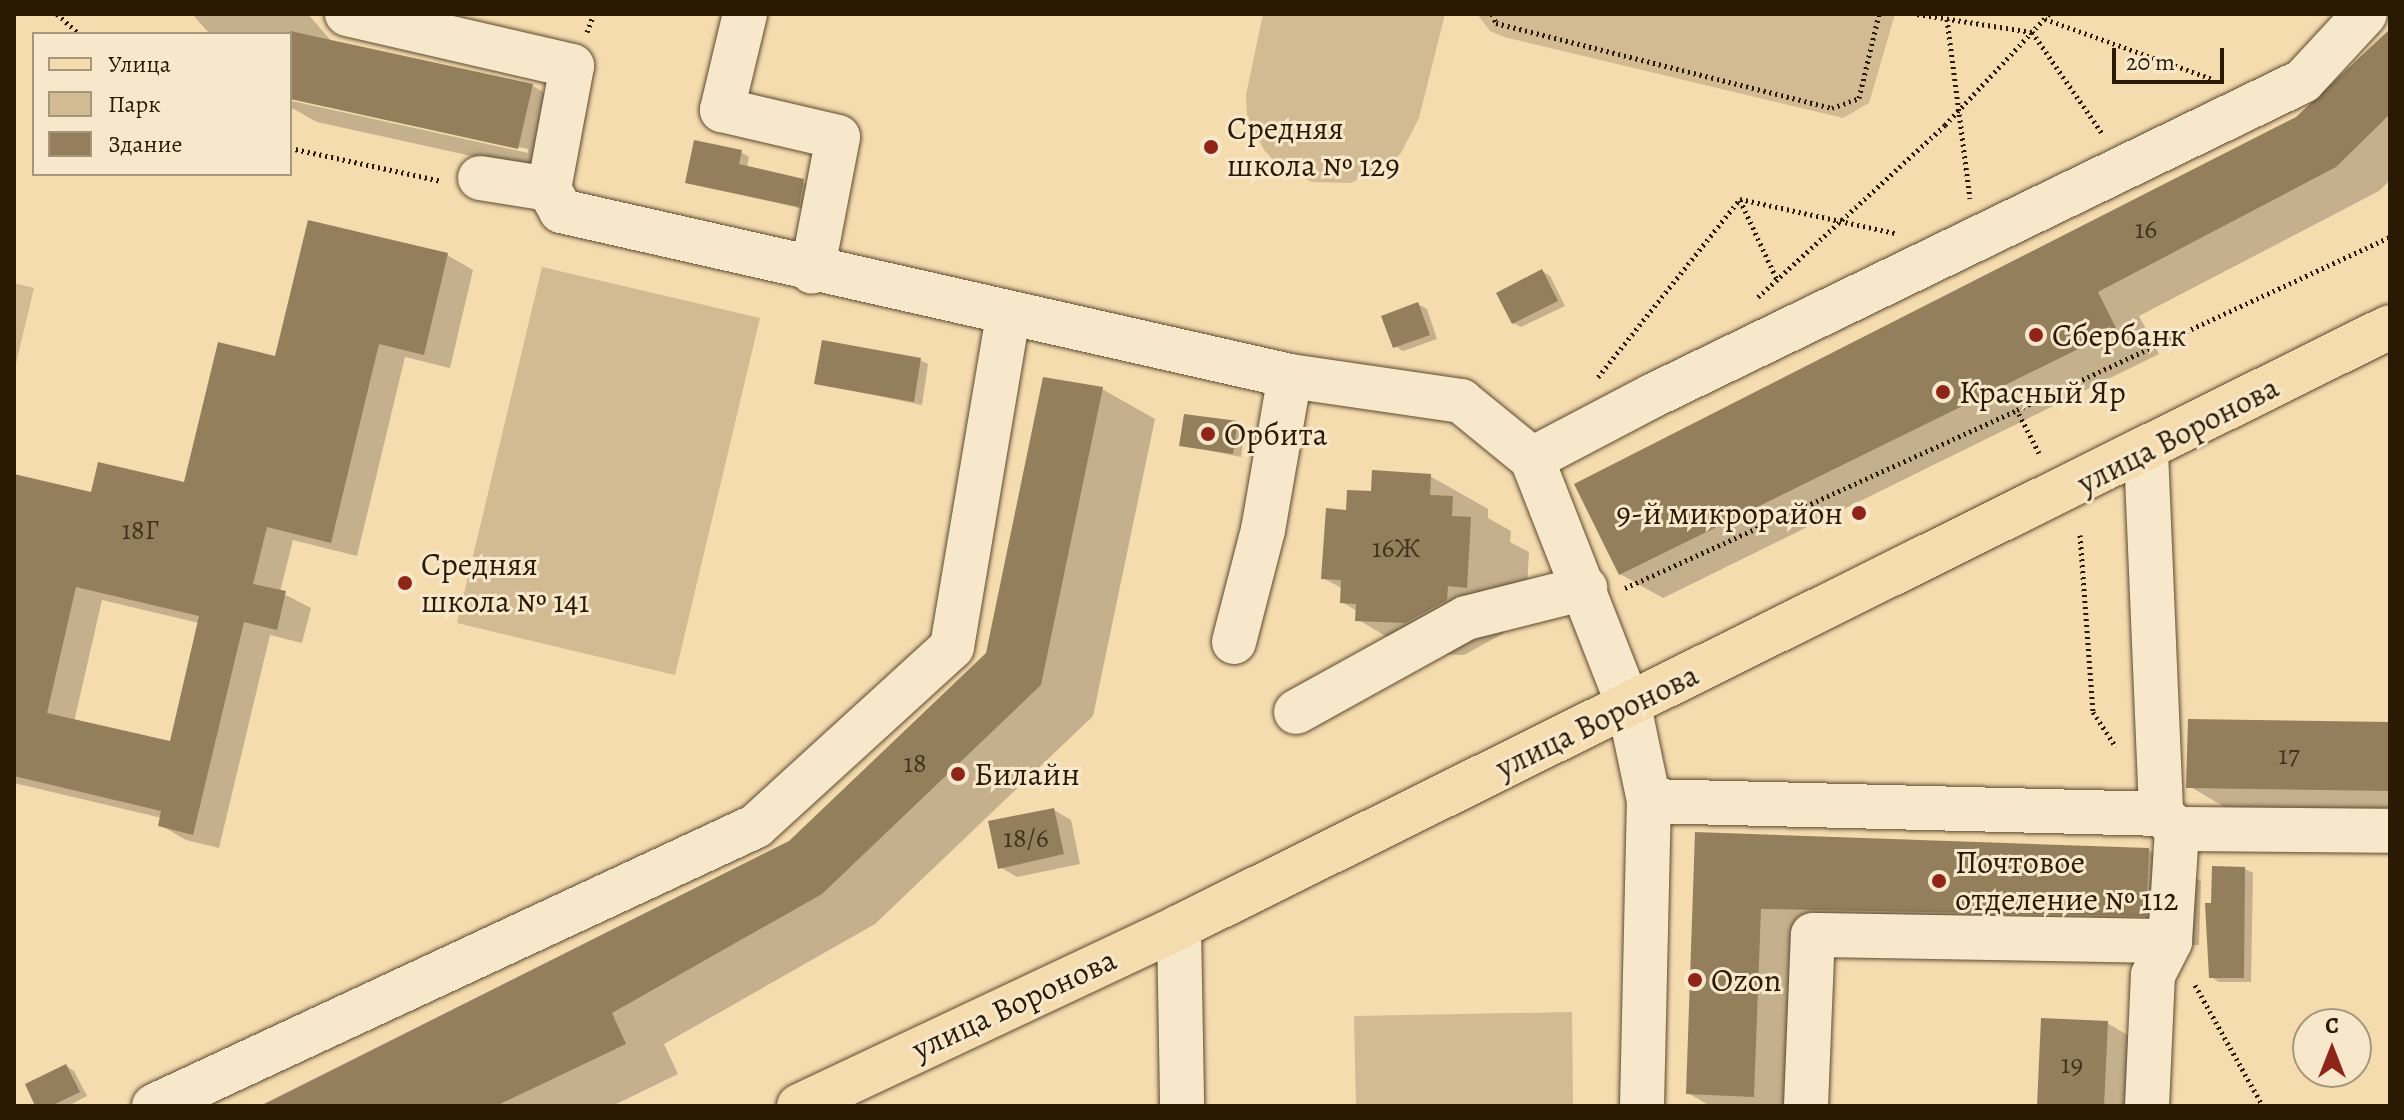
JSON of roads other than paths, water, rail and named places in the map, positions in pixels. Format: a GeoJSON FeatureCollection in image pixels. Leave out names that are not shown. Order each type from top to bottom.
{"type":"FeatureCollection","features":[{"type":"Feature","properties":{"kind":"main road","name":"улица Воронова"},"geometry":{"type":"LineString","coordinates":[[799,1106],[1179,927],[2146,452],[2390,327]]}},
{"type":"Feature","properties":{"kind":"lane"},"geometry":{"type":"LineString","coordinates":[[347,14],[572,66],[549,189],[561,211],[812,272],[1290,376],[1461,401],[1532,459],[1629,706],[1649,801],[1642,1106]]}},
{"type":"Feature","properties":{"kind":"lane"},"geometry":{"type":"LineString","coordinates":[[745,14],[722,110],[838,137],[812,272]]}},
{"type":"Feature","properties":{"kind":"lane"},"geometry":{"type":"LineString","coordinates":[[1532,459],[1798,325],[2303,81],[2365,14]]}},
{"type":"Feature","properties":{"kind":"lane"},"geometry":{"type":"LineString","coordinates":[[480,178],[549,189]]}},
{"type":"Feature","properties":{"kind":"lane"},"geometry":{"type":"LineString","coordinates":[[154,1106],[756,826],[952,647],[1008,315]]}},
{"type":"Feature","properties":{"kind":"lane"},"geometry":{"type":"LineString","coordinates":[[1234,642],[1263,530],[1290,376]]}},
{"type":"Feature","properties":{"kind":"lane"},"geometry":{"type":"LineString","coordinates":[[2146,452],[2169,822],[2170,941],[2153,975],[2147,1106]]}},
{"type":"Feature","properties":{"kind":"lane"},"geometry":{"type":"LineString","coordinates":[[1296,712],[1466,618],[1588,596]]}},
{"type":"Feature","properties":{"kind":"lane"},"geometry":{"type":"LineString","coordinates":[[1649,801],[2390,831]]}},
{"type":"Feature","properties":{"kind":"lane"},"geometry":{"type":"LineString","coordinates":[[1179,927],[1182,1106]]}},
{"type":"Feature","properties":{"kind":"lane"},"geometry":{"type":"LineString","coordinates":[[1806,1106],[1813,935],[2170,941]]}},
{"type":"Feature","properties":{"kind":"place","name":"Средняя школа № 129"},"geometry":{"type":"Point","coordinates":[1211,147]}},
{"type":"Feature","properties":{"kind":"place","name":"Сбербанк"},"geometry":{"type":"Point","coordinates":[2036,335]}},
{"type":"Feature","properties":{"kind":"place","name":"Красный Яр"},"geometry":{"type":"Point","coordinates":[1943,392]}},
{"type":"Feature","properties":{"kind":"place","name":"Орбита"},"geometry":{"type":"Point","coordinates":[1208,434]}},
{"type":"Feature","properties":{"kind":"place","name":"9-й микрорайон"},"geometry":{"type":"Point","coordinates":[1859,513]}},
{"type":"Feature","properties":{"kind":"place","name":"Средняя школа № 141"},"geometry":{"type":"Point","coordinates":[405,583]}},
{"type":"Feature","properties":{"kind":"place","name":"Билайн"},"geometry":{"type":"Point","coordinates":[958,774]}},
{"type":"Feature","properties":{"kind":"place","name":"Почтовое отделение № 112"},"geometry":{"type":"Point","coordinates":[1939,881]}},
{"type":"Feature","properties":{"kind":"place","name":"Ozon"},"geometry":{"type":"Point","coordinates":[1695,980]}}]}
